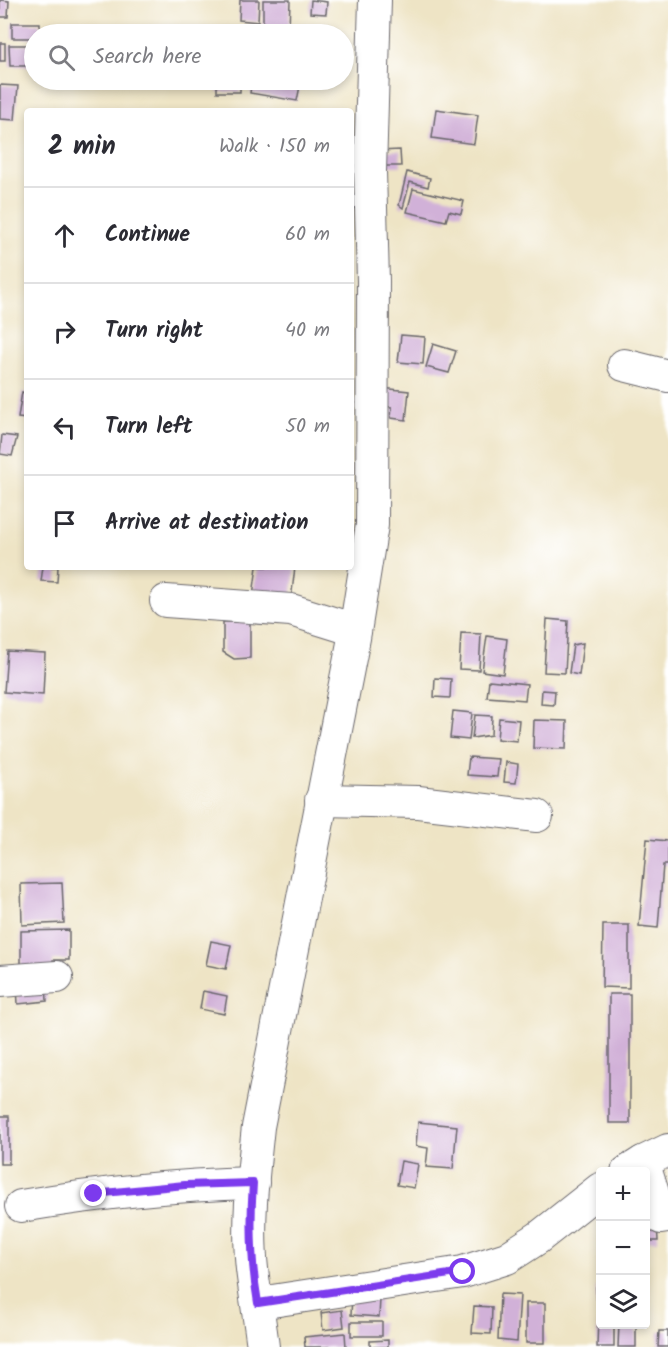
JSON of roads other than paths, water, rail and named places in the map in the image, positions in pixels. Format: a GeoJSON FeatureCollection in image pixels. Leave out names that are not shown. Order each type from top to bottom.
{"type":"FeatureCollection","features":[{"type":"Feature","properties":{"kind":"street"},"geometry":{"type":"LineString","coordinates":[[263,1347],[252,1269],[251,1236],[258,1127],[355,630],[372,525],[373,281],[369,171],[375,0]]}},
{"type":"Feature","properties":{"kind":"street"},"geometry":{"type":"LineString","coordinates":[[624,365],[668,376]]}},
{"type":"Feature","properties":{"kind":"street"},"geometry":{"type":"LineString","coordinates":[[166,601],[291,610],[355,630]]}},
{"type":"Feature","properties":{"kind":"street"},"geometry":{"type":"LineString","coordinates":[[321,800],[418,802],[537,816]]}},
{"type":"Feature","properties":{"kind":"street"},"geometry":{"type":"LineString","coordinates":[[0,981],[57,977]]}},
{"type":"Feature","properties":{"kind":"street"},"geometry":{"type":"LineString","coordinates":[[646,1161],[661,1218],[668,1217]]}},
{"type":"Feature","properties":{"kind":"street"},"geometry":{"type":"LineString","coordinates":[[21,1206],[94,1194],[185,1185],[253,1183]]}},
{"type":"Feature","properties":{"kind":"street"},"geometry":{"type":"LineString","coordinates":[[258,1303],[463,1272],[507,1258],[538,1238],[596,1192]]}}]}
